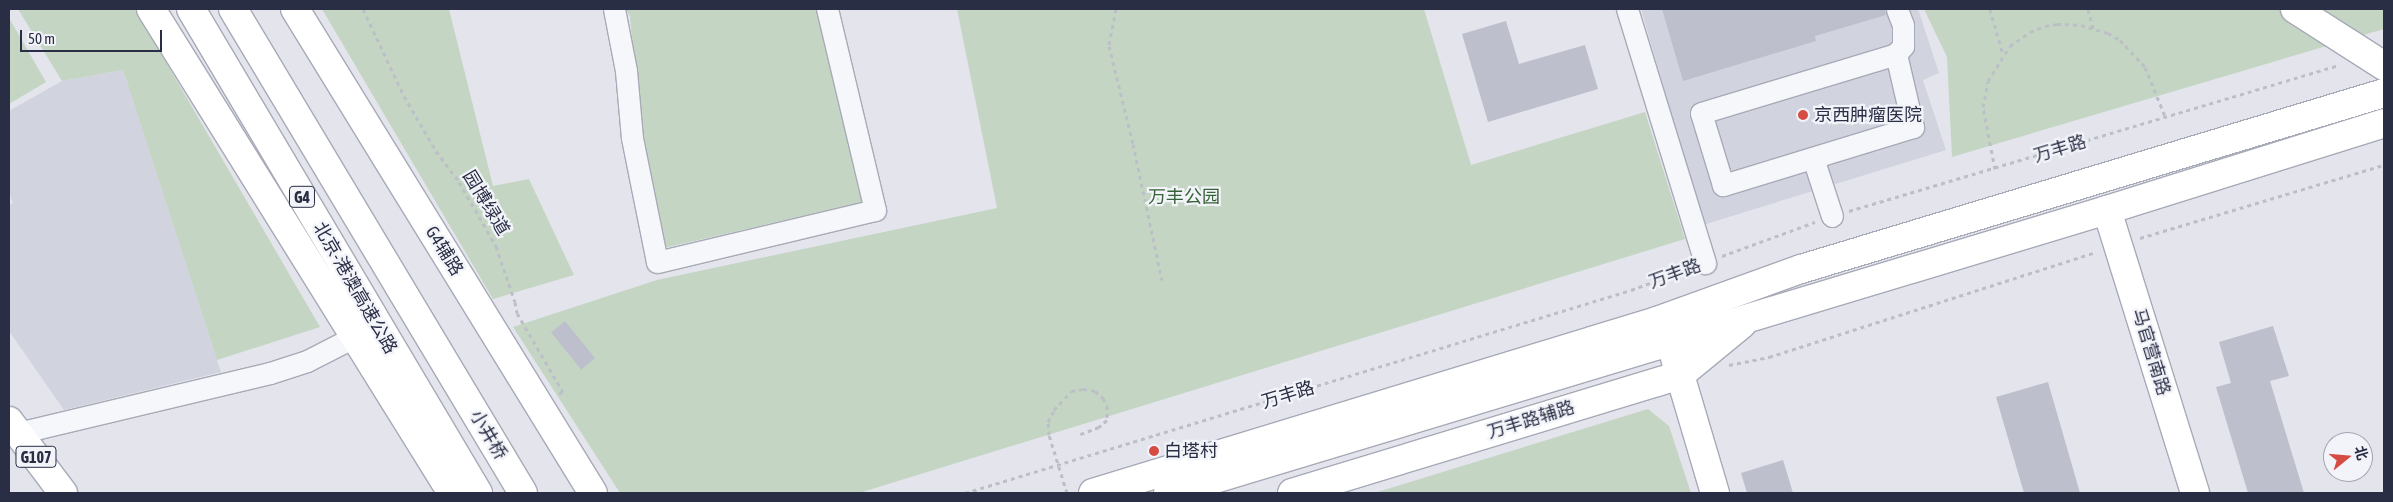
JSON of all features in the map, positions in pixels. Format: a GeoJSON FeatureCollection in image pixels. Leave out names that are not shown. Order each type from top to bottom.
{"type":"FeatureCollection","features":[{"type":"Feature","properties":{"kind":"main road"},"geometry":{"type":"LineString","coordinates":[[151,9],[452,493]]}},
{"type":"Feature","properties":{"kind":"main road","name":"北京-港澳高速公路"},"geometry":{"type":"LineString","coordinates":[[192,9],[413,386],[478,493]]}},
{"type":"Feature","properties":{"kind":"main road","name":"小井桥"},"geometry":{"type":"LineString","coordinates":[[233,9],[522,493]]}},
{"type":"Feature","properties":{"kind":"main road","name":"G4辅路"},"geometry":{"type":"LineString","coordinates":[[295,9],[593,493]]}},
{"type":"Feature","properties":{"kind":"main road"},"geometry":{"type":"LineString","coordinates":[[2295,9],[2380,62]]}},
{"type":"Feature","properties":{"kind":"main road","name":"万丰路"},"geometry":{"type":"LineString","coordinates":[[1093,493],[1657,321],[1802,269],[2384,93]]}},
{"type":"Feature","properties":{"kind":"main road"},"geometry":{"type":"LineString","coordinates":[[1168,493],[2107,210],[2384,123]]}},
{"type":"Feature","properties":{"kind":"main road","name":"马官营南路"},"geometry":{"type":"LineString","coordinates":[[2107,210],[2195,493]]}},
{"type":"Feature","properties":{"kind":"main road","name":"万丰路辅路"},"geometry":{"type":"LineString","coordinates":[[1292,493],[1680,375],[1753,316]]}},
{"type":"Feature","properties":{"kind":"main road"},"geometry":{"type":"LineString","coordinates":[[1671,341],[1715,493]]}},
{"type":"Feature","properties":{"kind":"main road","name":"G107"},"geometry":{"type":"LineString","coordinates":[[14,427],[63,493]]}},
{"type":"Feature","properties":{"kind":"street"},"geometry":{"type":"LineString","coordinates":[[614,9],[626,71],[632,138],[656,262],[875,210],[827,9]]}},
{"type":"Feature","properties":{"kind":"street"},"geometry":{"type":"LineString","coordinates":[[1626,9],[1705,263]]}},
{"type":"Feature","properties":{"kind":"street"},"geometry":{"type":"LineString","coordinates":[[1896,54],[1913,127],[1723,185],[1701,113],[1896,54],[1903,46],[1902,25],[1898,9]]}},
{"type":"Feature","properties":{"kind":"street"},"geometry":{"type":"LineString","coordinates":[[1813,158],[1832,216]]}},
{"type":"Feature","properties":{"kind":"street"},"geometry":{"type":"LineString","coordinates":[[14,427],[270,373],[307,361],[354,337]]}},
{"type":"Feature","properties":{"kind":"path","name":"园博绿道"},"geometry":{"type":"LineString","coordinates":[[363,9],[404,96],[496,246],[517,313],[563,392],[538,402]]}},
{"type":"Feature","properties":{"kind":"path"},"geometry":{"type":"LineString","coordinates":[[1116,9],[1109,46],[1133,144],[1162,280]]}},
{"type":"Feature","properties":{"kind":"path"},"geometry":{"type":"LineString","coordinates":[[1990,9],[2003,55]]}},
{"type":"Feature","properties":{"kind":"path"},"geometry":{"type":"LineString","coordinates":[[2088,9],[2093,28]]}},
{"type":"Feature","properties":{"kind":"path"},"geometry":{"type":"LineString","coordinates":[[1994,169],[1983,107],[1988,82],[2003,55],[2018,39],[2045,26],[2070,24],[2093,28],[2120,40],[2139,59],[2150,75],[2166,116]]}},
{"type":"Feature","properties":{"kind":"path","name":"万丰路"},"geometry":{"type":"LineString","coordinates":[[965,493],[1621,293],[1832,216],[2338,65],[2380,62]]}},
{"type":"Feature","properties":{"kind":"path"},"geometry":{"type":"LineString","coordinates":[[1724,366],[1769,357],[2118,245],[2384,165]]}},
{"type":"Feature","properties":{"kind":"path"},"geometry":{"type":"LineString","coordinates":[[1067,493],[1049,435],[1048,422],[1054,410],[1071,391],[1083,389],[1095,391],[1103,398],[1107,406],[1107,420],[1099,427],[1078,436]]}},
{"type":"Feature","properties":{"kind":"shaded area","name":"京西肿瘤医院"},"geometry":{"type":"Polygon","coordinates":[[[1641,9],[1918,9],[1939,73],[1923,80],[1946,150],[1703,225],[1641,9]]]}},
{"type":"Feature","properties":{"kind":"shaded area"},"geometry":{"type":"Polygon","coordinates":[[[123,70],[221,372],[64,410],[9,331],[9,205],[13,203],[9,192],[9,111],[62,81],[123,70]]]}},
{"type":"Feature","properties":{"kind":"green space"},"geometry":{"type":"Polygon","coordinates":[[[18,9],[135,9],[320,327],[217,360],[123,70],[62,81],[18,9]]]}},
{"type":"Feature","properties":{"kind":"green space"},"geometry":{"type":"Polygon","coordinates":[[[322,9],[449,9],[493,186],[529,179],[574,275],[493,299],[322,9]]]}},
{"type":"Feature","properties":{"kind":"green space"},"geometry":{"type":"Polygon","coordinates":[[[625,9],[819,9],[863,202],[664,248],[641,141],[630,16],[625,9]]]}},
{"type":"Feature","properties":{"kind":"green space","name":"万丰公园"},"geometry":{"type":"Polygon","coordinates":[[[957,9],[1424,9],[1471,165],[1645,112],[1685,239],[859,493],[620,493],[513,327],[657,280],[997,208],[957,9]]]}},
{"type":"Feature","properties":{"kind":"green space"},"geometry":{"type":"Polygon","coordinates":[[[1924,9],[2384,9],[2384,29],[1952,157],[1947,57],[1924,9]]]}},
{"type":"Feature","properties":{"kind":"green space"},"geometry":{"type":"Polygon","coordinates":[[[9,18],[46,82],[9,104],[9,18]]]}},
{"type":"Feature","properties":{"kind":"green space"},"geometry":{"type":"Polygon","coordinates":[[[1648,409],[1669,426],[1691,493],[1374,493],[1648,409]]]}},
{"type":"Feature","properties":{"kind":"building"},"geometry":{"type":"Polygon","coordinates":[[[1662,9],[1885,9],[1886,15],[1815,36],[1816,41],[1683,81],[1662,9]]]}},
{"type":"Feature","properties":{"kind":"building"},"geometry":{"type":"Polygon","coordinates":[[[1506,21],[1519,64],[1585,45],[1598,89],[1488,122],[1462,34],[1506,21]]]}},
{"type":"Feature","properties":{"kind":"building"},"geometry":{"type":"Polygon","coordinates":[[[565,321],[595,358],[581,370],[551,332],[565,321]]]}},
{"type":"Feature","properties":{"kind":"building"},"geometry":{"type":"Polygon","coordinates":[[[2273,326],[2289,376],[2270,381],[2304,493],[2248,493],[2216,387],[2231,383],[2219,342],[2273,326]]]}},
{"type":"Feature","properties":{"kind":"building"},"geometry":{"type":"Polygon","coordinates":[[[2048,382],[2080,493],[2024,493],[1996,397],[2048,382]]]}},
{"type":"Feature","properties":{"kind":"building"},"geometry":{"type":"Polygon","coordinates":[[[1783,460],[1793,493],[1747,493],[1741,473],[1783,460]]]}},
{"type":"Feature","properties":{"kind":"place","name":"京西肿瘤医院"},"geometry":{"type":"Point","coordinates":[1803,115]}},
{"type":"Feature","properties":{"kind":"place","name":"白塔村"},"geometry":{"type":"Point","coordinates":[1154,451]}}]}
